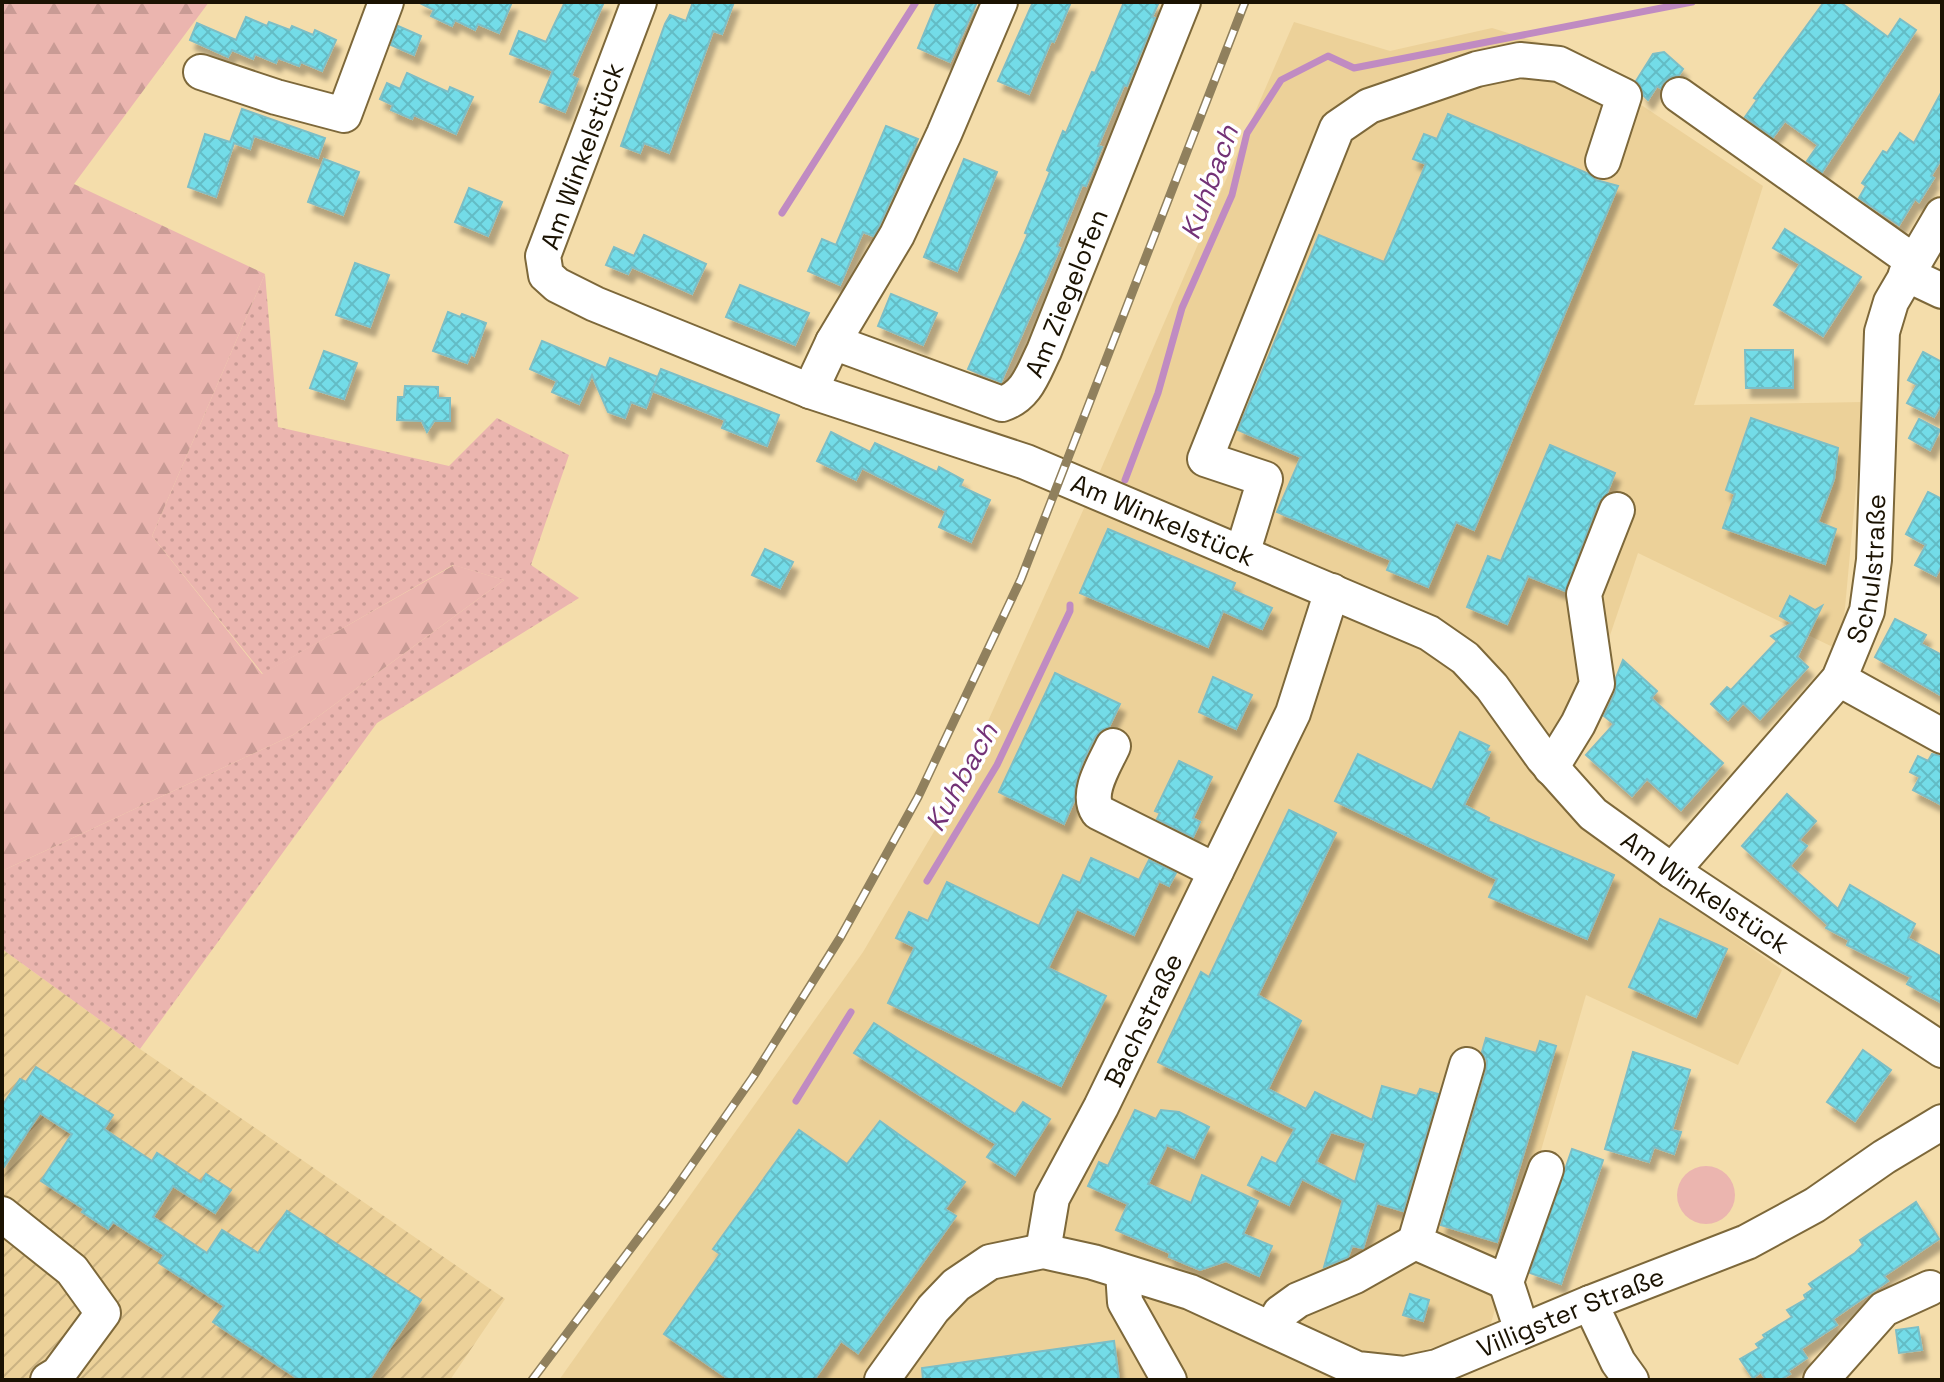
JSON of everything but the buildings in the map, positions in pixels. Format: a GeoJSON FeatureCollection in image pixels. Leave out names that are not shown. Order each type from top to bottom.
{"type":"FeatureCollection","features":[{"type":"Feature","properties":{"kind":"street"},"geometry":{"type":"LineString","coordinates":[[201,72],[344,115],[386,2]]}},
{"type":"Feature","properties":{"kind":"street","name":"Am Winkelstück"},"geometry":{"type":"LineString","coordinates":[[639,2],[543,256],[546,275],[557,285],[595,304],[810,391],[1026,462],[1429,633],[1465,658],[1492,687],[1551,768],[1593,814],[1672,871],[1942,1050]]}},
{"type":"Feature","properties":{"kind":"street"},"geometry":{"type":"LineString","coordinates":[[810,391],[833,342],[897,235],[1000,2]]}},
{"type":"Feature","properties":{"kind":"street","name":"Am Ziegelofen"},"geometry":{"type":"LineString","coordinates":[[833,342],[1002,404],[1023,393],[1044,351],[1183,2]]}},
{"type":"Feature","properties":{"kind":"street"},"geometry":{"type":"LineString","coordinates":[[1242,554],[1265,479],[1205,459],[1337,128],[1369,106],[1477,69],[1520,60],[1559,64],[1624,96],[1603,161]]}},
{"type":"Feature","properties":{"kind":"street"},"geometry":{"type":"LineString","coordinates":[[1679,95],[1942,291]]}},
{"type":"Feature","properties":{"kind":"street","name":"Schulstraße"},"geometry":{"type":"LineString","coordinates":[[1672,871],[1839,679],[1867,611],[1874,560],[1882,332],[1891,302],[1942,215]]}},
{"type":"Feature","properties":{"kind":"street"},"geometry":{"type":"LineString","coordinates":[[1551,768],[1578,724],[1597,684],[1584,594],[1617,510]]}},
{"type":"Feature","properties":{"kind":"street","name":"Bachstraße"},"geometry":{"type":"LineString","coordinates":[[1043,1251],[1052,1198],[1101,1107],[1293,713],[1332,591]]}},
{"type":"Feature","properties":{"kind":"street"},"geometry":{"type":"LineString","coordinates":[[1839,679],[1942,736]]}},
{"type":"Feature","properties":{"kind":"street"},"geometry":{"type":"LineString","coordinates":[[1113,746],[1094,790],[1093,799],[1098,812],[1216,871]]}},
{"type":"Feature","properties":{"kind":"street"},"geometry":{"type":"LineString","coordinates":[[1272,1329],[1280,1313],[1298,1300],[1355,1276],[1415,1242],[1467,1065]]}},
{"type":"Feature","properties":{"kind":"street","name":"Villigster Straße"},"geometry":{"type":"LineString","coordinates":[[1043,1251],[1093,1262],[1190,1292],[1357,1369],[1403,1377],[1437,1367],[1747,1242],[1815,1205],[1884,1157],[1942,1122]]}},
{"type":"Feature","properties":{"kind":"street"},"geometry":{"type":"LineString","coordinates":[[1522,1331],[1506,1282],[1546,1169]]}},
{"type":"Feature","properties":{"kind":"street"},"geometry":{"type":"LineString","coordinates":[[2,1214],[72,1270],[103,1313],[58,1374],[48,1380]]}},
{"type":"Feature","properties":{"kind":"street"},"geometry":{"type":"LineString","coordinates":[[1415,1242],[1506,1282]]}},
{"type":"Feature","properties":{"kind":"street"},"geometry":{"type":"LineString","coordinates":[[882,1380],[933,1309],[956,1285],[990,1262],[1043,1251]]}},
{"type":"Feature","properties":{"kind":"street"},"geometry":{"type":"LineString","coordinates":[[1123,1272],[1125,1302],[1169,1380]]}},
{"type":"Feature","properties":{"kind":"street"},"geometry":{"type":"LineString","coordinates":[[1821,1380],[1884,1309],[1930,1288]]}},
{"type":"Feature","properties":{"kind":"street"},"geometry":{"type":"LineString","coordinates":[[1590,1303],[1618,1362],[1631,1380]]}},
{"type":"Feature","properties":{"kind":"shaded area"},"geometry":{"type":"Polygon","coordinates":[[[1294,22],[1390,51],[1492,28],[1554,47],[1763,186],[1694,405],[1864,402],[1841,651],[1638,553],[1557,791],[1599,840],[1782,970],[1738,1065],[1586,995],[1489,1330],[1389,1361],[1376,1380],[559,1380],[863,952],[952,801],[1085,506],[1294,22]]]}},
{"type":"Feature","properties":{"kind":"shaded area"},"geometry":{"type":"Polygon","coordinates":[[[2,949],[140,1049],[505,1299],[450,1380],[2,1380],[2,949]]]}},
{"type":"Feature","properties":{"kind":"green space"},"geometry":{"type":"Polygon","coordinates":[[[2,2],[209,2],[74,184],[265,274],[152,536],[262,674],[454,565],[504,580],[293,735],[2,871],[2,2]]]}},
{"type":"Feature","properties":{"kind":"green space"},"geometry":{"type":"Polygon","coordinates":[[[265,274],[278,427],[449,466],[497,418],[569,455],[531,565],[579,598],[377,723],[140,1049],[2,949],[2,871],[293,735],[504,580],[453,565],[263,674],[152,536],[265,274]]]}},
{"type":"Feature","properties":{"kind":"green space"},"geometry":{"type":"Polygon","coordinates":[[[1706,1166],[1717,1168],[1726,1175],[1733,1184],[1733,1206],[1726,1215],[1717,1222],[1706,1224],[1695,1222],[1686,1215],[1679,1206],[1677,1195],[1679,1184],[1686,1175],[1695,1168],[1706,1166]]]}},
{"type":"Feature","properties":{"kind":"waterway"},"geometry":{"type":"LineString","coordinates":[[782,213],[916,2]]}},
{"type":"Feature","properties":{"kind":"waterway","name":"Kuhbach"},"geometry":{"type":"LineString","coordinates":[[1125,480],[1158,393],[1182,308],[1232,195],[1247,133],[1281,80],[1328,56],[1354,68],[1692,2]]}},
{"type":"Feature","properties":{"kind":"waterway","name":"Kuhbach"},"geometry":{"type":"LineString","coordinates":[[927,881],[997,765],[1070,611],[1070,605]]}},
{"type":"Feature","properties":{"kind":"waterway","name":"Kuhbach"},"geometry":{"type":"LineString","coordinates":[[796,1101],[851,1012]]}},
{"type":"Feature","properties":{"kind":"railway"},"geometry":{"type":"LineString","coordinates":[[532,1380],[668,1199],[753,1077],[840,938],[918,797],[1021,579],[1245,2]]}}]}
